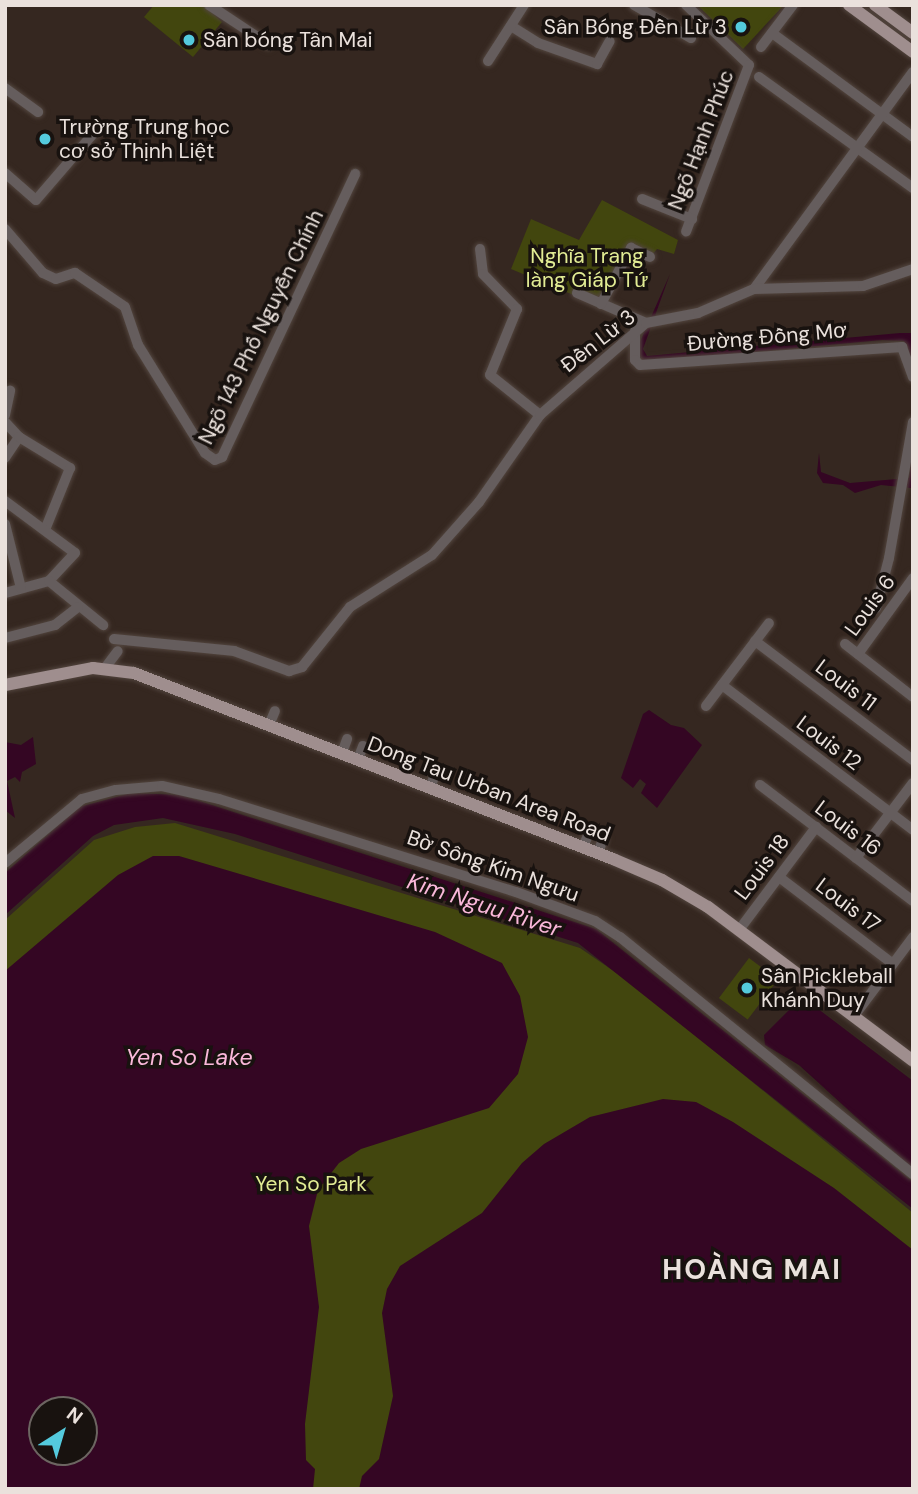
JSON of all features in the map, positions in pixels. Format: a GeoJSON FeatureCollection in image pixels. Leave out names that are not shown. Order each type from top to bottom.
{"type":"FeatureCollection","features":[{"type":"Feature","properties":{"kind":"main road"},"geometry":{"type":"LineString","coordinates":[[849,5],[913,52]]}},
{"type":"Feature","properties":{"kind":"main road"},"geometry":{"type":"LineString","coordinates":[[875,5],[913,33]]}},
{"type":"Feature","properties":{"kind":"main road","name":"Dong Tau Urban Area Road"},"geometry":{"type":"LineString","coordinates":[[5,685],[105,668],[134,674],[358,759],[433,781],[663,880],[739,930],[913,1061]]}},
{"type":"Feature","properties":{"kind":"street"},"geometry":{"type":"LineString","coordinates":[[209,5],[268,44]]}},
{"type":"Feature","properties":{"kind":"street"},"geometry":{"type":"LineString","coordinates":[[488,61],[524,5]]}},
{"type":"Feature","properties":{"kind":"street"},"geometry":{"type":"LineString","coordinates":[[634,5],[691,38]]}},
{"type":"Feature","properties":{"kind":"street","name":"Ngõ Hạnh Phúc"},"geometry":{"type":"LineString","coordinates":[[686,5],[749,65],[687,232]]}},
{"type":"Feature","properties":{"kind":"street"},"geometry":{"type":"LineString","coordinates":[[761,47],[793,5]]}},
{"type":"Feature","properties":{"kind":"street"},"geometry":{"type":"LineString","coordinates":[[511,26],[538,43],[597,64],[610,41]]}},
{"type":"Feature","properties":{"kind":"street"},"geometry":{"type":"LineString","coordinates":[[772,33],[913,137]]}},
{"type":"Feature","properties":{"kind":"street"},"geometry":{"type":"LineString","coordinates":[[754,289],[913,72]]}},
{"type":"Feature","properties":{"kind":"street"},"geometry":{"type":"LineString","coordinates":[[759,77],[913,188]]}},
{"type":"Feature","properties":{"kind":"street"},"geometry":{"type":"LineString","coordinates":[[5,88],[38,111]]}},
{"type":"Feature","properties":{"kind":"street"},"geometry":{"type":"LineString","coordinates":[[5,173],[36,200],[99,127]]}},
{"type":"Feature","properties":{"kind":"street","name":"Ngõ 143 Phố Nguyễn Chính"},"geometry":{"type":"LineString","coordinates":[[5,229],[43,273],[56,279],[75,274],[125,307],[138,345],[205,453],[215,460],[222,457],[355,174]]}},
{"type":"Feature","properties":{"kind":"street"},"geometry":{"type":"LineString","coordinates":[[642,199],[692,219]]}},
{"type":"Feature","properties":{"kind":"street"},"geometry":{"type":"LineString","coordinates":[[601,304],[631,248],[650,257]]}},
{"type":"Feature","properties":{"kind":"street"},"geometry":{"type":"LineString","coordinates":[[480,249],[483,274],[517,309],[489,375],[540,415]]}},
{"type":"Feature","properties":{"kind":"street","name":"Đền Lừ 3"},"geometry":{"type":"LineString","coordinates":[[114,639],[234,651],[289,671],[302,667],[350,607],[432,555],[504,469],[540,415],[635,331],[650,323],[698,313],[754,289],[863,286],[913,269]]}},
{"type":"Feature","properties":{"kind":"street"},"geometry":{"type":"LineString","coordinates":[[577,293],[650,323]]}},
{"type":"Feature","properties":{"kind":"street","name":"Đường Đồng Mơ"},"geometry":{"type":"LineString","coordinates":[[635,331],[635,360],[640,365],[902,347],[913,377]]}},
{"type":"Feature","properties":{"kind":"street"},"geometry":{"type":"LineString","coordinates":[[5,415],[10,391]]}},
{"type":"Feature","properties":{"kind":"street"},"geometry":{"type":"LineString","coordinates":[[5,422],[19,437],[70,468],[45,530]]}},
{"type":"Feature","properties":{"kind":"street"},"geometry":{"type":"LineString","coordinates":[[876,608],[890,558],[913,422]]}},
{"type":"Feature","properties":{"kind":"street"},"geometry":{"type":"LineString","coordinates":[[5,458],[19,437]]}},
{"type":"Feature","properties":{"kind":"street"},"geometry":{"type":"LineString","coordinates":[[5,501],[75,553],[49,581],[5,593]]}},
{"type":"Feature","properties":{"kind":"street"},"geometry":{"type":"LineString","coordinates":[[5,524],[21,588]]}},
{"type":"Feature","properties":{"kind":"street","name":"Louis 6"},"geometry":{"type":"LineString","coordinates":[[858,654],[913,578]]}},
{"type":"Feature","properties":{"kind":"street"},"geometry":{"type":"LineString","coordinates":[[49,581],[103,625]]}},
{"type":"Feature","properties":{"kind":"street"},"geometry":{"type":"LineString","coordinates":[[5,638],[55,625],[78,607]]}},
{"type":"Feature","properties":{"kind":"street"},"geometry":{"type":"LineString","coordinates":[[706,706],[769,623]]}},
{"type":"Feature","properties":{"kind":"street","name":"Louis 11"},"geometry":{"type":"LineString","coordinates":[[755,641],[913,760]]}},
{"type":"Feature","properties":{"kind":"street"},"geometry":{"type":"LineString","coordinates":[[845,644],[913,697]]}},
{"type":"Feature","properties":{"kind":"street"},"geometry":{"type":"LineString","coordinates":[[105,668],[118,651]]}},
{"type":"Feature","properties":{"kind":"street","name":"Louis 12"},"geometry":{"type":"LineString","coordinates":[[722,685],[913,830]]}},
{"type":"Feature","properties":{"kind":"street"},"geometry":{"type":"LineString","coordinates":[[269,725],[275,711]]}},
{"type":"Feature","properties":{"kind":"street"},"geometry":{"type":"LineString","coordinates":[[342,753],[347,739]]}},
{"type":"Feature","properties":{"kind":"street"},"geometry":{"type":"LineString","coordinates":[[358,759],[363,746]]}},
{"type":"Feature","properties":{"kind":"street"},"geometry":{"type":"LineString","coordinates":[[856,858],[913,783]]}},
{"type":"Feature","properties":{"kind":"street","name":"Louis 16"},"geometry":{"type":"LineString","coordinates":[[760,785],[913,901]]}},
{"type":"Feature","properties":{"kind":"street","name":"Bờ Sông Kim Ngưu"},"geometry":{"type":"LineString","coordinates":[[5,863],[82,799],[116,790],[162,786],[252,809],[516,892],[595,921],[620,937],[913,1174]]}},
{"type":"Feature","properties":{"kind":"street","name":"Louis 18"},"geometry":{"type":"LineString","coordinates":[[739,930],[816,827]]}},
{"type":"Feature","properties":{"kind":"street"},"geometry":{"type":"LineString","coordinates":[[583,847],[589,833]]}},
{"type":"Feature","properties":{"kind":"street"},"geometry":{"type":"LineString","coordinates":[[597,853],[603,839]]}},
{"type":"Feature","properties":{"kind":"street","name":"Louis 17"},"geometry":{"type":"LineString","coordinates":[[779,877],[893,964]]}},
{"type":"Feature","properties":{"kind":"street"},"geometry":{"type":"LineString","coordinates":[[854,1016],[913,937]]}},
{"type":"Feature","properties":{"kind":"green space","name":"Sân bóng Tân Mai"},"geometry":{"type":"Polygon","coordinates":[[[154,5],[203,5],[222,22],[193,57],[144,17],[154,5]]]}},
{"type":"Feature","properties":{"kind":"green space","name":"Sân Bóng Đền Lừ 3"},"geometry":{"type":"Polygon","coordinates":[[[697,5],[784,5],[743,49],[697,5]]]}},
{"type":"Feature","properties":{"kind":"green space","name":"Nghĩa Trang làng Giáp Tứ"},"geometry":{"type":"Polygon","coordinates":[[[602,200],[678,240],[674,254],[657,249],[651,256],[630,247],[600,306],[511,269],[531,219],[579,240],[602,200]]]}},
{"type":"Feature","properties":{"kind":"green space","name":"Yen So Park"},"geometry":{"type":"Polygon","coordinates":[[[175,823],[580,948],[631,983],[913,1213],[913,1489],[5,1489],[5,920],[94,840],[135,827],[175,823]]]}},
{"type":"Feature","properties":{"kind":"green space","name":"Sân Pickleball Khánh Duy"},"geometry":{"type":"Polygon","coordinates":[[[749,958],[778,980],[748,1020],[719,998],[749,958]]]}},
{"type":"Feature","properties":{"kind":"water"},"geometry":{"type":"Polygon","coordinates":[[[670,274],[643,349],[647,356],[913,333],[913,365],[904,341],[882,340],[645,362],[636,351],[670,274]]]}},
{"type":"Feature","properties":{"kind":"water"},"geometry":{"type":"Polygon","coordinates":[[[913,450],[911,488],[881,485],[855,493],[843,485],[823,483],[817,473],[819,453],[821,472],[850,483],[909,478],[913,450]]]}},
{"type":"Feature","properties":{"kind":"water"},"geometry":{"type":"Polygon","coordinates":[[[649,710],[671,725],[684,728],[702,745],[657,808],[641,793],[646,784],[640,779],[633,788],[621,778],[643,714],[649,710]]]}},
{"type":"Feature","properties":{"kind":"water"},"geometry":{"type":"Polygon","coordinates":[[[33,737],[36,764],[22,772],[20,782],[15,777],[7,781],[15,818],[5,810],[5,742],[21,745],[33,737]]]}},
{"type":"Feature","properties":{"kind":"water","name":"Kim Nguu River"},"geometry":{"type":"Polygon","coordinates":[[[131,793],[181,795],[596,929],[913,1182],[913,1209],[578,943],[235,834],[163,818],[114,825],[93,836],[5,915],[5,873],[79,807],[131,793]]]}},
{"type":"Feature","properties":{"kind":"water","name":"Yen So Lake"},"geometry":{"type":"Polygon","coordinates":[[[153,856],[179,856],[435,932],[502,963],[520,996],[528,1037],[518,1074],[489,1108],[361,1149],[339,1163],[318,1190],[309,1226],[319,1307],[305,1424],[306,1460],[315,1469],[313,1489],[5,1489],[5,971],[118,875],[153,856]]]}},
{"type":"Feature","properties":{"kind":"water"},"geometry":{"type":"Polygon","coordinates":[[[809,1002],[913,1081],[913,1169],[799,1065],[765,1045],[764,1035],[794,1005],[809,1002]]]}},
{"type":"Feature","properties":{"kind":"water"},"geometry":{"type":"Polygon","coordinates":[[[663,1099],[696,1102],[733,1122],[834,1188],[913,1250],[913,1489],[359,1489],[362,1476],[379,1459],[393,1396],[382,1313],[387,1289],[400,1266],[482,1213],[522,1163],[544,1144],[590,1117],[663,1099]]]}},
{"type":"Feature","properties":{"kind":"place","name":"Sân Bóng Đền Lừ 3"},"geometry":{"type":"Point","coordinates":[741,27]}},
{"type":"Feature","properties":{"kind":"place","name":"Sân bóng Tân Mai"},"geometry":{"type":"Point","coordinates":[189,40]}},
{"type":"Feature","properties":{"kind":"place","name":"Trường Trung học cơ sở Thịnh Liệt"},"geometry":{"type":"Point","coordinates":[45,139]}},
{"type":"Feature","properties":{"kind":"place","name":"Sân Pickleball Khánh Duy"},"geometry":{"type":"Point","coordinates":[747,988]}},
{"type":"Feature","properties":{"kind":"district","name":"HOÀNG MAI"},"geometry":{"type":"Point","coordinates":[752,1270]}}]}
